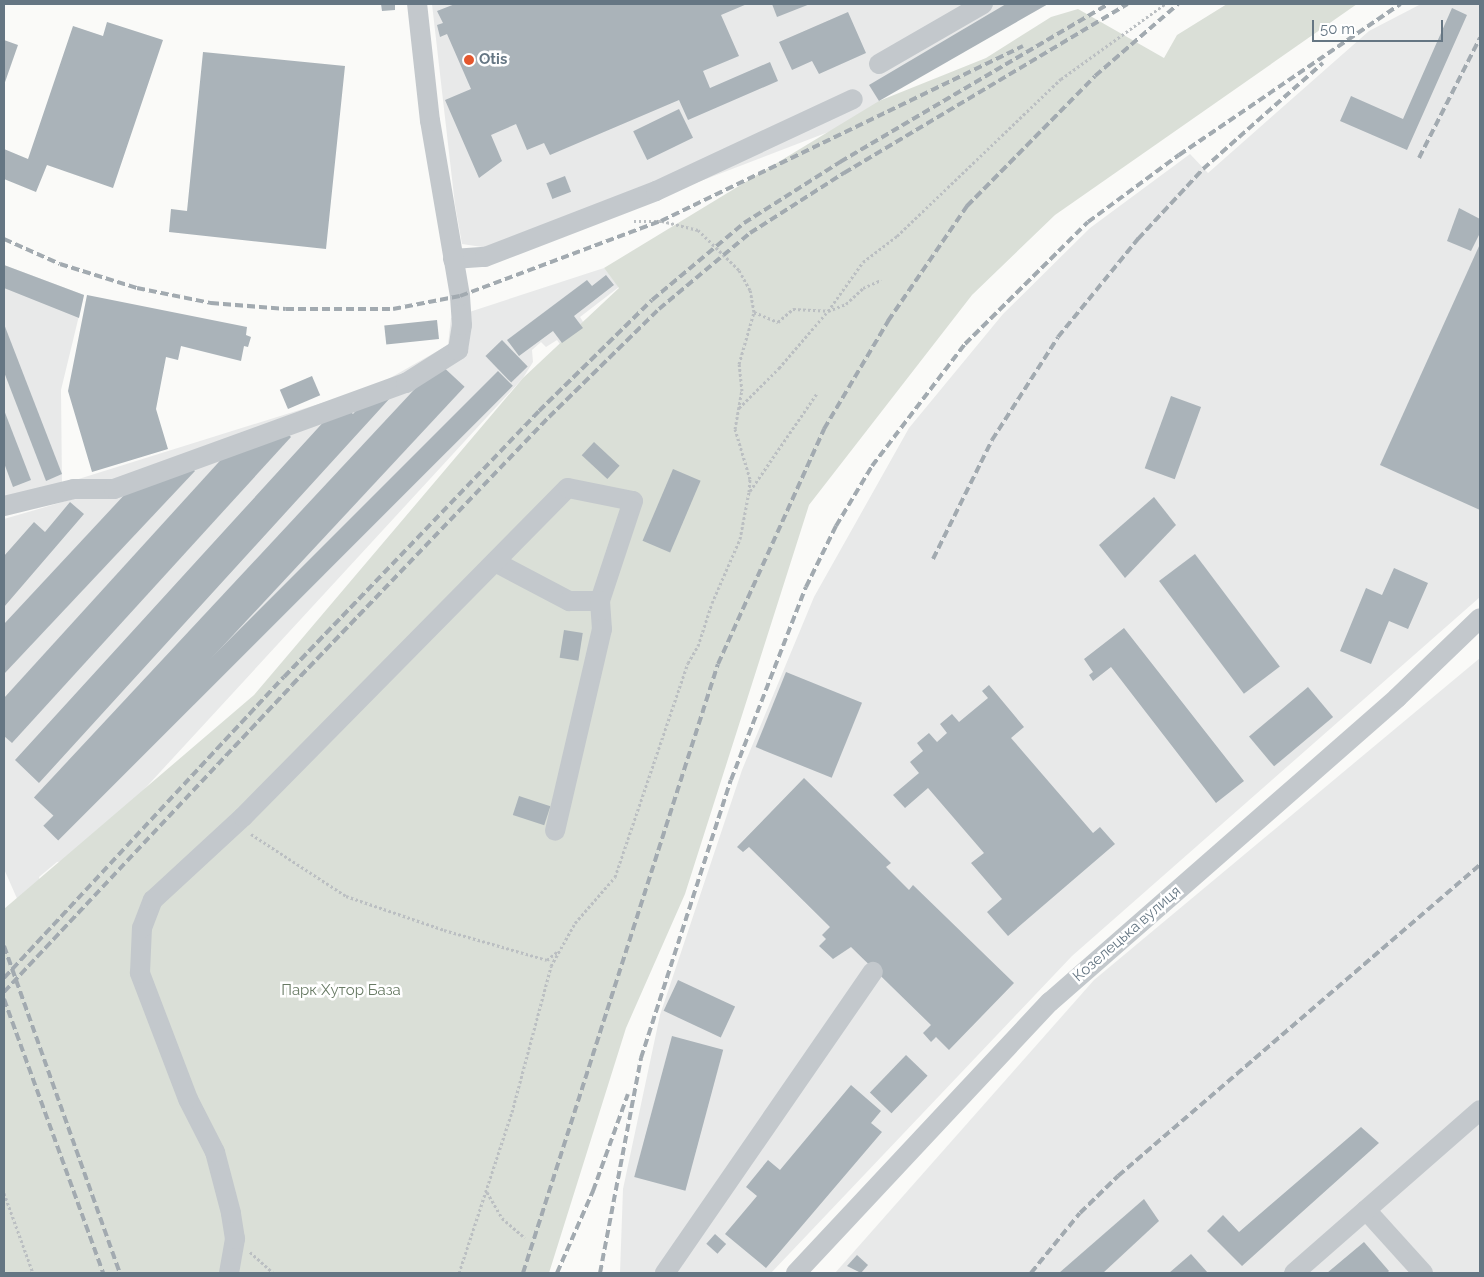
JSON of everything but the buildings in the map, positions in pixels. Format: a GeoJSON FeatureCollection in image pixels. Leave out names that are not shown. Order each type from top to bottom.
{"type":"FeatureCollection","features":[{"type":"Feature","properties":{"kind":"street"},"geometry":{"type":"LineString","coordinates":[[4,506],[74,489],[114,490],[406,383],[458,350],[462,325],[454,259],[430,121],[417,4]]}},
{"type":"Feature","properties":{"kind":"street"},"geometry":{"type":"LineString","coordinates":[[879,64],[983,4]]}},
{"type":"Feature","properties":{"kind":"street"},"geometry":{"type":"LineString","coordinates":[[454,259],[485,257],[656,192],[853,99]]}},
{"type":"Feature","properties":{"kind":"street"},"geometry":{"type":"LineString","coordinates":[[229,1273],[234,1238],[232,1213],[215,1152],[188,1099],[140,973],[142,928],[153,900],[236,823],[568,488],[633,501],[600,600],[602,629],[555,831]]}},
{"type":"Feature","properties":{"kind":"street"},"geometry":{"type":"LineString","coordinates":[[495,562],[569,601],[600,600]]}},
{"type":"Feature","properties":{"kind":"street","name":"Козелецька вулиця"},"geometry":{"type":"LineString","coordinates":[[796,1273],[1050,1002],[1397,698],[1480,618]]}},
{"type":"Feature","properties":{"kind":"street"},"geometry":{"type":"LineString","coordinates":[[665,1273],[873,972]]}},
{"type":"Feature","properties":{"kind":"street"},"geometry":{"type":"LineString","coordinates":[[1294,1273],[1480,1110]]}},
{"type":"Feature","properties":{"kind":"street"},"geometry":{"type":"LineString","coordinates":[[1366,1210],[1424,1273]]}},
{"type":"Feature","properties":{"kind":"path"},"geometry":{"type":"LineString","coordinates":[[738,409],[779,368],[828,311],[863,262],[897,236],[1061,79],[1165,4]]}},
{"type":"Feature","properties":{"kind":"path"},"geometry":{"type":"LineString","coordinates":[[459,1273],[512,1112],[537,1011],[551,966],[575,923],[615,877],[688,663],[698,646],[712,603],[740,539],[749,492],[750,480],[735,429],[742,391],[739,364],[754,312],[750,290],[740,270],[698,230],[661,221],[628,223]]}},
{"type":"Feature","properties":{"kind":"path"},"geometry":{"type":"LineString","coordinates":[[754,312],[778,322],[794,309],[828,311],[846,304],[863,288],[881,280]]}},
{"type":"Feature","properties":{"kind":"path"},"geometry":{"type":"LineString","coordinates":[[749,492],[817,393]]}},
{"type":"Feature","properties":{"kind":"path"},"geometry":{"type":"LineString","coordinates":[[236,823],[346,896],[444,930],[547,960],[561,949]]}},
{"type":"Feature","properties":{"kind":"path"},"geometry":{"type":"LineString","coordinates":[[487,1192],[502,1218],[525,1238]]}},
{"type":"Feature","properties":{"kind":"path"},"geometry":{"type":"LineString","coordinates":[[4,1193],[33,1273]]}},
{"type":"Feature","properties":{"kind":"path"},"geometry":{"type":"LineString","coordinates":[[234,1238],[273,1273]]}},
{"type":"Feature","properties":{"kind":"shaded area","name":"Otis"},"geometry":{"type":"Polygon","coordinates":[[[432,4],[1048,4],[879,100],[883,111],[487,263],[482,247],[462,244],[455,205],[432,4]]]}},
{"type":"Feature","properties":{"kind":"shaded area"},"geometry":{"type":"Polygon","coordinates":[[[1421,4],[1480,4],[1480,597],[1072,956],[771,1273],[620,1273],[623,1189],[660,1015],[742,770],[814,597],[909,428],[1003,314],[1090,228],[1190,154],[1208,173],[1369,31],[1421,4]]]}},
{"type":"Feature","properties":{"kind":"shaded area"},"geometry":{"type":"Polygon","coordinates":[[[4,265],[84,295],[61,390],[62,486],[4,500],[4,265]]]}},
{"type":"Feature","properties":{"kind":"shaded area"},"geometry":{"type":"Polygon","coordinates":[[[604,268],[619,287],[580,317],[587,328],[562,347],[557,340],[546,347],[541,342],[532,350],[533,362],[523,378],[80,859],[57,862],[39,877],[41,885],[19,903],[4,869],[4,519],[73,499],[69,482],[376,386],[448,345],[451,318],[604,268]]]}},
{"type":"Feature","properties":{"kind":"shaded area"},"geometry":{"type":"Polygon","coordinates":[[[1480,658],[1480,1273],[835,1273],[1094,980],[1480,658]]]}},
{"type":"Feature","properties":{"kind":"green space","name":"Парк Хутор База"},"geometry":{"type":"Polygon","coordinates":[[[1227,4],[1357,4],[1055,215],[972,295],[809,505],[685,894],[626,1028],[549,1273],[4,1273],[4,909],[254,695],[523,378],[619,288],[604,268],[879,101],[986,58],[1051,17],[1078,9],[1164,58],[1177,35],[1227,4]]]}},
{"type":"Feature","properties":{"kind":"railway"},"geometry":{"type":"LineString","coordinates":[[4,978],[284,677],[539,411],[652,300],[744,223],[840,162],[1108,4]]}},
{"type":"Feature","properties":{"kind":"railway"},"geometry":{"type":"LineString","coordinates":[[4,992],[292,685],[549,417],[659,309],[750,233],[844,173],[1128,4]]}},
{"type":"Feature","properties":{"kind":"railway"},"geometry":{"type":"LineString","coordinates":[[523,1273],[718,664],[824,429],[888,321],[967,206],[1095,76],[1178,4]]}},
{"type":"Feature","properties":{"kind":"railway"},"geometry":{"type":"LineString","coordinates":[[600,1273],[641,1058],[731,780],[806,587],[836,526],[872,466],[965,344],[1088,222],[1179,155],[1400,4]]}},
{"type":"Feature","properties":{"kind":"railway"},"geometry":{"type":"LineString","coordinates":[[1419,158],[1480,38]]}},
{"type":"Feature","properties":{"kind":"railway"},"geometry":{"type":"LineString","coordinates":[[4,239],[60,264],[137,288],[211,303],[286,309],[393,309],[460,296],[661,221],[1023,46]]}},
{"type":"Feature","properties":{"kind":"railway"},"geometry":{"type":"LineString","coordinates":[[933,559],[992,440],[1058,337],[1138,239],[1203,169],[1323,63]]}},
{"type":"Feature","properties":{"kind":"railway"},"geometry":{"type":"LineString","coordinates":[[1031,1273],[1080,1213],[1118,1176],[1480,865]]}},
{"type":"Feature","properties":{"kind":"railway"},"geometry":{"type":"LineString","coordinates":[[4,946],[120,1273]]}},
{"type":"Feature","properties":{"kind":"railway"},"geometry":{"type":"LineString","coordinates":[[4,999],[103,1273]]}},
{"type":"Feature","properties":{"kind":"railway"},"geometry":{"type":"LineString","coordinates":[[557,1273],[593,1191],[628,1094]]}},
{"type":"Feature","properties":{"kind":"place","name":"Otis"},"geometry":{"type":"Point","coordinates":[469,60]}}]}
